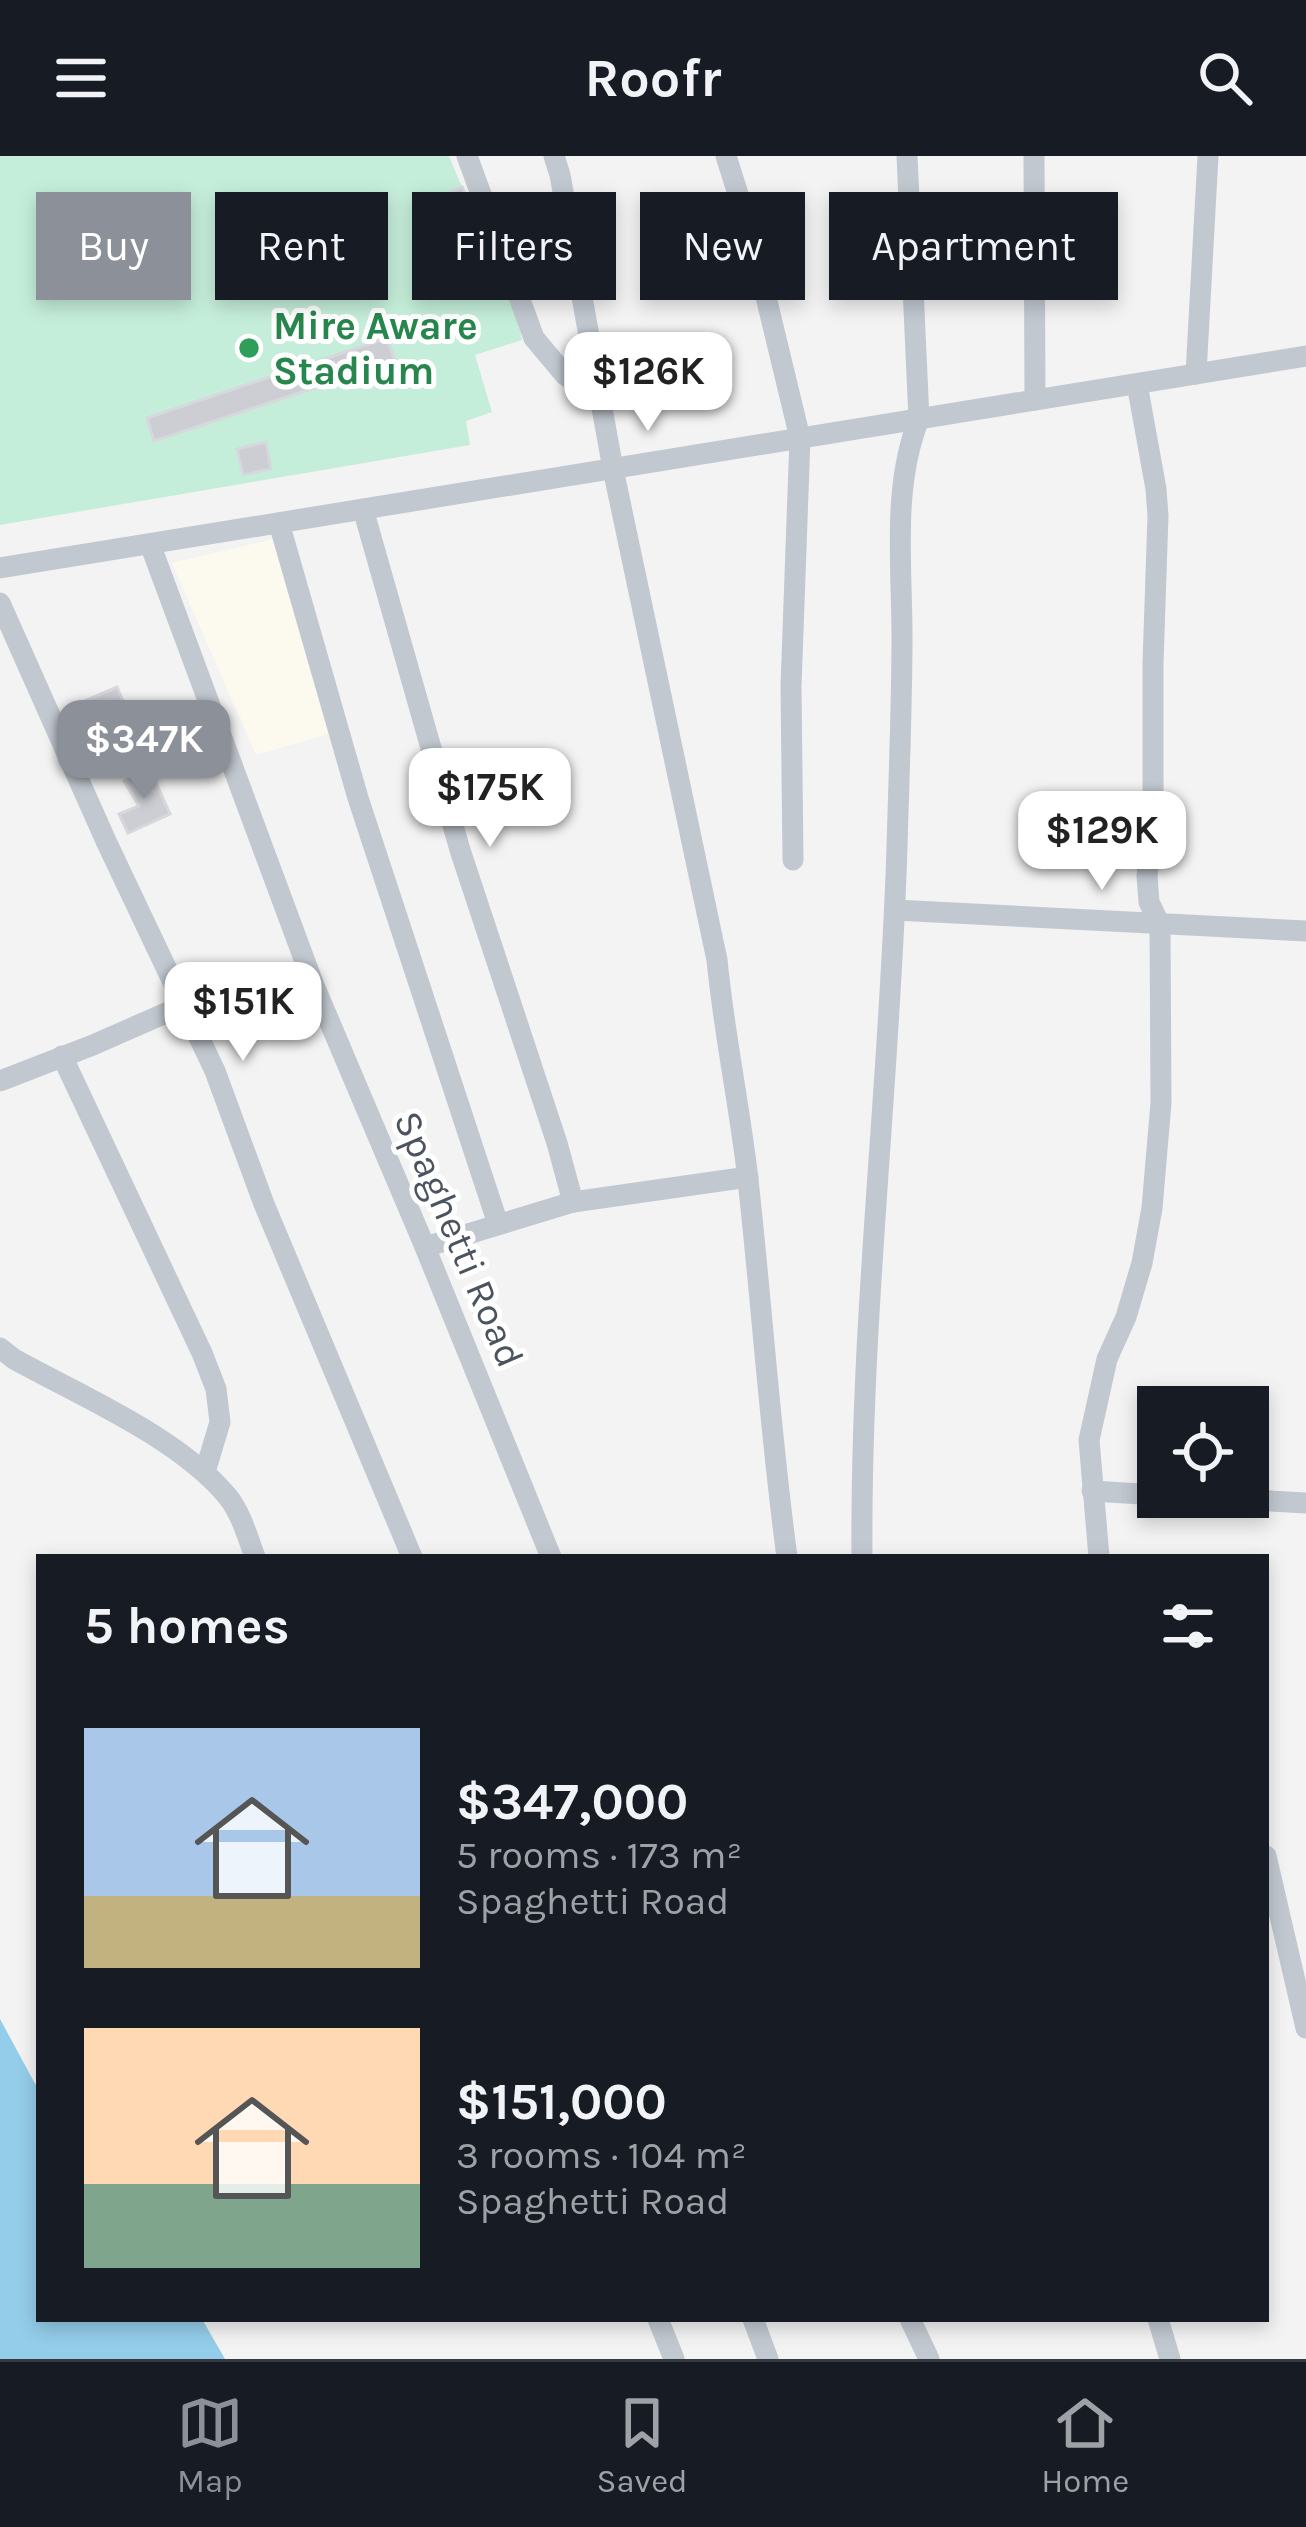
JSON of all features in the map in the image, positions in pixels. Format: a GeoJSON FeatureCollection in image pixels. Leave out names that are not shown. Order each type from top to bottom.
{"type":"FeatureCollection","features":[{"type":"Feature","properties":{"kind":"street"},"geometry":{"type":"LineString","coordinates":[[467,156],[534,338],[565,375],[599,399]]}},
{"type":"Feature","properties":{"kind":"street"},"geometry":{"type":"LineString","coordinates":[[554,156],[613,469],[718,961],[722,1016],[748,1177],[787,1554]]}},
{"type":"Feature","properties":{"kind":"street"},"geometry":{"type":"LineString","coordinates":[[726,156],[751,236],[800,438],[791,686],[793,860]]}},
{"type":"Feature","properties":{"kind":"street"},"geometry":{"type":"LineString","coordinates":[[862,1554],[863,1424],[895,910],[902,491],[908,448],[919,419],[907,156]]}},
{"type":"Feature","properties":{"kind":"street"},"geometry":{"type":"LineString","coordinates":[[1034,156],[1035,400]]}},
{"type":"Feature","properties":{"kind":"street"},"geometry":{"type":"LineString","coordinates":[[1196,374],[1208,156]]}},
{"type":"Feature","properties":{"kind":"street"},"geometry":{"type":"LineString","coordinates":[[0,568],[1306,356]]}},
{"type":"Feature","properties":{"kind":"street"},"geometry":{"type":"LineString","coordinates":[[1099,1554],[1089,1440],[1107,1359],[1142,1263],[1152,1208],[1160,1103],[1160,925],[1149,902],[1147,876],[1153,822],[1158,516],[1137,384]]}},
{"type":"Feature","properties":{"kind":"street"},"geometry":{"type":"LineString","coordinates":[[363,509],[460,850],[572,1202]]}},
{"type":"Feature","properties":{"kind":"street"},"geometry":{"type":"LineString","coordinates":[[279,523],[358,799],[498,1224]]}},
{"type":"Feature","properties":{"kind":"street","name":"Spaghetti Road"},"geometry":{"type":"LineString","coordinates":[[150,544],[313,983],[550,1554]]}},
{"type":"Feature","properties":{"kind":"street"},"geometry":{"type":"LineString","coordinates":[[0,603],[215,1071],[264,1204],[411,1554]]}},
{"type":"Feature","properties":{"kind":"street"},"geometry":{"type":"LineString","coordinates":[[895,910],[1306,931]]}},
{"type":"Feature","properties":{"kind":"street"},"geometry":{"type":"LineString","coordinates":[[0,1081],[184,1005]]}},
{"type":"Feature","properties":{"kind":"street"},"geometry":{"type":"LineString","coordinates":[[62,1056],[216,1389],[220,1423],[205,1472]]}},
{"type":"Feature","properties":{"kind":"street"},"geometry":{"type":"LineString","coordinates":[[425,1247],[572,1202],[748,1177]]}},
{"type":"Feature","properties":{"kind":"street"},"geometry":{"type":"LineString","coordinates":[[0,1348],[149,1433],[205,1472],[232,1501],[254,1554]]}},
{"type":"Feature","properties":{"kind":"street"},"geometry":{"type":"LineString","coordinates":[[1093,1491],[1137,1494]]}},
{"type":"Feature","properties":{"kind":"street"},"geometry":{"type":"LineString","coordinates":[[1269,1501],[1306,1503]]}},
{"type":"Feature","properties":{"kind":"street"},"geometry":{"type":"LineString","coordinates":[[1269,1869],[1306,2028]]}},
{"type":"Feature","properties":{"kind":"street"},"geometry":{"type":"LineString","coordinates":[[659,2322],[674,2359]]}},
{"type":"Feature","properties":{"kind":"street"},"geometry":{"type":"LineString","coordinates":[[754,2322],[768,2359]]}},
{"type":"Feature","properties":{"kind":"street"},"geometry":{"type":"LineString","coordinates":[[911,2322],[929,2359]]}},
{"type":"Feature","properties":{"kind":"street"},"geometry":{"type":"LineString","coordinates":[[1159,2322],[1170,2359]]}},
{"type":"Feature","properties":{"kind":"shaded area"},"geometry":{"type":"Polygon","coordinates":[[[278,538],[335,732],[256,755],[172,563],[278,538]]]}},
{"type":"Feature","properties":{"kind":"green space","name":"Mire Aware Stadium"},"geometry":{"type":"Polygon","coordinates":[[[0,156],[449,156],[464,192],[412,192],[412,300],[509,300],[522,340],[475,355],[492,412],[466,421],[470,445],[0,525],[0,156]]]}},
{"type":"Feature","properties":{"kind":"water"},"geometry":{"type":"Polygon","coordinates":[[[0,2019],[36,2085],[36,2322],[204,2322],[225,2359],[0,2359],[0,2019]]]}},
{"type":"Feature","properties":{"kind":"building"},"geometry":{"type":"Polygon","coordinates":[[[387,338],[395,361],[154,441],[147,418],[387,338]]]}},
{"type":"Feature","properties":{"kind":"building"},"geometry":{"type":"Polygon","coordinates":[[[266,442],[271,469],[243,475],[237,449],[266,442]]]}},
{"type":"Feature","properties":{"kind":"building"},"geometry":{"type":"Polygon","coordinates":[[[117,687],[132,722],[97,737],[82,702],[117,687]]]}},
{"type":"Feature","properties":{"kind":"building"},"geometry":{"type":"Polygon","coordinates":[[[150,769],[170,814],[128,833],[119,814],[139,806],[124,781],[150,769]]]}},
{"type":"Feature","properties":{"kind":"place","name":"Mire Aware Stadium"},"geometry":{"type":"Point","coordinates":[249,348]}}]}
